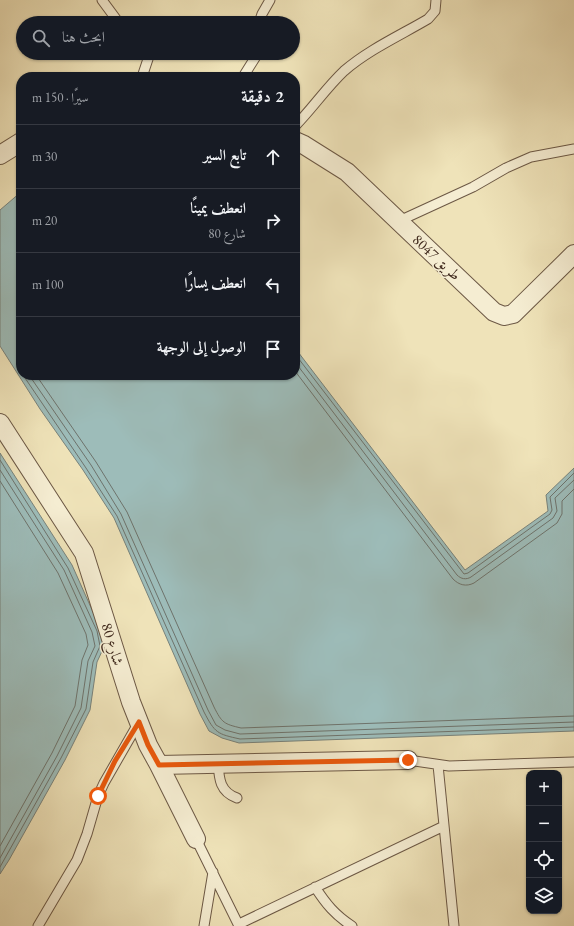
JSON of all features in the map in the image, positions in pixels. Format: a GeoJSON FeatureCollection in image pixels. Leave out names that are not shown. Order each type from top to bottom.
{"type":"FeatureCollection","features":[{"type":"Feature","properties":{"kind":"street","name":"طريق 8047"},"geometry":{"type":"LineString","coordinates":[[300,143],[347,172],[494,312],[504,316],[512,314],[574,254]]}},
{"type":"Feature","properties":{"kind":"street"},"geometry":{"type":"LineString","coordinates":[[0,155],[16,145]]}},
{"type":"Feature","properties":{"kind":"street","name":"شارع 80"},"geometry":{"type":"LineString","coordinates":[[0,424],[84,553],[139,722],[148,745],[196,840]]}},
{"type":"Feature","properties":{"kind":"street"},"geometry":{"type":"LineString","coordinates":[[159,765],[408,760]]}},
{"type":"Feature","properties":{"kind":"lane"},"geometry":{"type":"LineString","coordinates":[[102,0],[114,16]]}},
{"type":"Feature","properties":{"kind":"lane"},"geometry":{"type":"LineString","coordinates":[[261,16],[270,0]]}},
{"type":"Feature","properties":{"kind":"lane"},"geometry":{"type":"LineString","coordinates":[[300,120],[328,87],[346,70],[367,55],[428,19],[435,11],[436,0]]}},
{"type":"Feature","properties":{"kind":"lane"},"geometry":{"type":"LineString","coordinates":[[144,72],[148,60]]}},
{"type":"Feature","properties":{"kind":"lane"},"geometry":{"type":"LineString","coordinates":[[246,72],[254,60]]}},
{"type":"Feature","properties":{"kind":"lane"},"geometry":{"type":"LineString","coordinates":[[399,221],[474,187],[506,168],[530,157],[574,149]]}},
{"type":"Feature","properties":{"kind":"lane"},"geometry":{"type":"LineString","coordinates":[[38,926],[76,860],[87,834],[98,796],[115,761],[139,722]]}},
{"type":"Feature","properties":{"kind":"lane"},"geometry":{"type":"LineString","coordinates":[[408,760],[438,765],[461,766],[574,762]]}},
{"type":"Feature","properties":{"kind":"lane"},"geometry":{"type":"LineString","coordinates":[[218,763],[219,777],[223,788],[231,796],[237,798]]}},
{"type":"Feature","properties":{"kind":"lane"},"geometry":{"type":"LineString","coordinates":[[438,765],[454,926]]}},
{"type":"Feature","properties":{"kind":"lane"},"geometry":{"type":"LineString","coordinates":[[239,925],[444,826]]}},
{"type":"Feature","properties":{"kind":"lane","name":"شارع 80"},"geometry":{"type":"LineString","coordinates":[[196,840],[239,925]]}},
{"type":"Feature","properties":{"kind":"lane"},"geometry":{"type":"LineString","coordinates":[[204,926],[213,872]]}},
{"type":"Feature","properties":{"kind":"lane"},"geometry":{"type":"LineString","coordinates":[[315,887],[326,904],[339,918],[352,926]]}},
{"type":"Feature","properties":{"kind":"water"},"geometry":{"type":"Polygon","coordinates":[[[16,196],[16,371],[0,346],[0,210],[16,196]]]}},
{"type":"Feature","properties":{"kind":"water"},"geometry":{"type":"Polygon","coordinates":[[[300,355],[465,570],[548,511],[546,495],[574,468],[574,731],[239,743],[222,738],[209,731],[200,714],[114,518],[83,470],[22,380],[300,380],[300,355]]]}},
{"type":"Feature","properties":{"kind":"water"},"geometry":{"type":"Polygon","coordinates":[[[0,453],[72,565],[101,630],[104,647],[97,662],[90,710],[65,760],[0,874],[0,453]]]}},
{"type":"Feature","properties":{"kind":"route"},"geometry":{"type":"LineString","coordinates":[[98,796],[115,761],[139,722],[148,745],[159,765],[408,760]]}}]}
